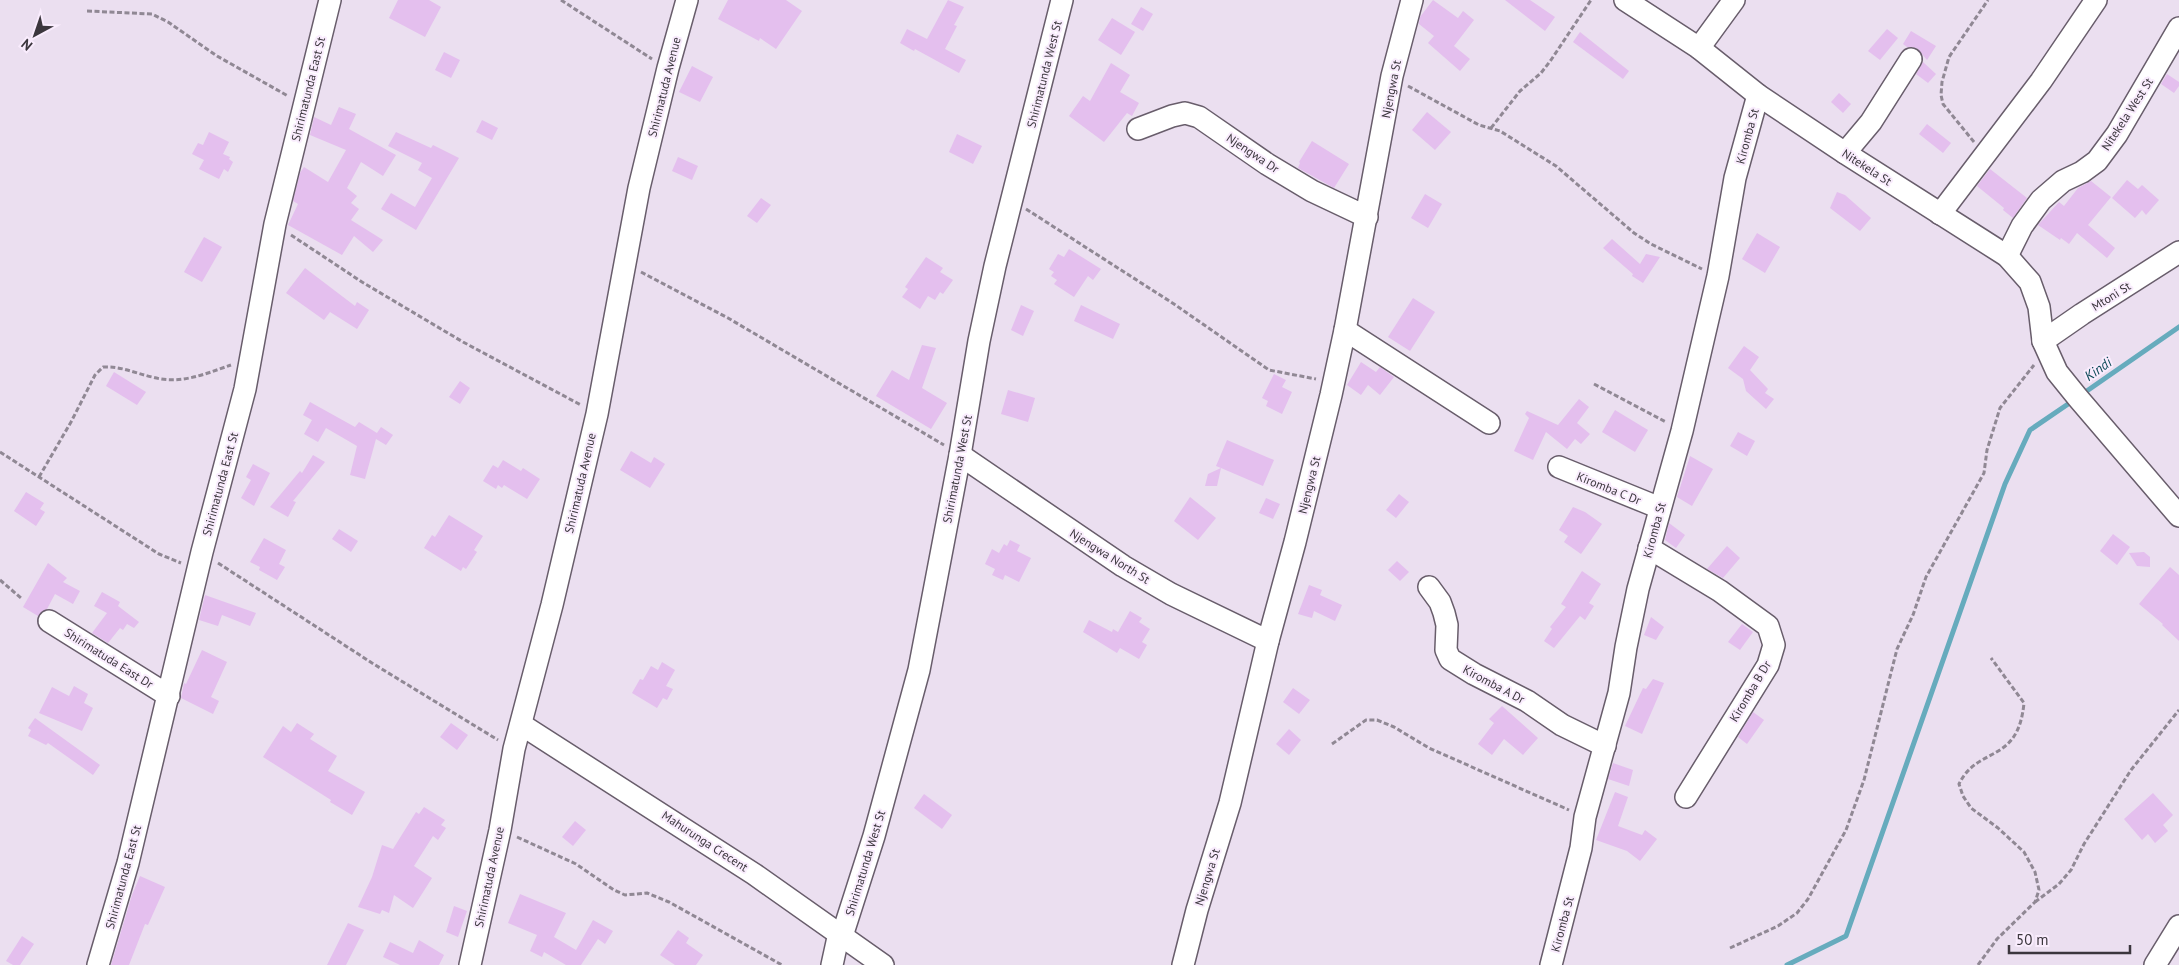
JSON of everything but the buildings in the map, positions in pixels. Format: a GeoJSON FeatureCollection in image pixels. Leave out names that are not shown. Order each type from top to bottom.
{"type":"FeatureCollection","features":[{"type":"Feature","properties":{"kind":"street","name":"Shirimatunda East St"},"geometry":{"type":"LineString","coordinates":[[98,965],[128,863],[200,561],[245,389],[274,224],[330,0]]}},
{"type":"Feature","properties":{"kind":"street","name":"Shirimatuda Avenue"},"geometry":{"type":"LineString","coordinates":[[470,965],[500,830],[514,748],[522,724],[597,414],[639,188],[668,68],[687,0]]}},
{"type":"Feature","properties":{"kind":"street","name":"Shirimatunda West St"},"geometry":{"type":"LineString","coordinates":[[832,965],[840,934],[874,836],[919,670],[960,455],[979,341],[995,266],[1062,0]]}},
{"type":"Feature","properties":{"kind":"street","name":"Njengwa St"},"geometry":{"type":"LineString","coordinates":[[1183,965],[1197,910],[1230,803],[1268,641],[1295,542],[1334,383],[1367,217],[1392,76],[1412,0]]}},
{"type":"Feature","properties":{"kind":"street","name":"Nitekela St"},"geometry":{"type":"LineString","coordinates":[[1624,0],[1699,48],[1758,95],[2006,256],[2030,282],[2039,306],[2045,345],[2057,372],[2179,516]]}},
{"type":"Feature","properties":{"kind":"street"},"geometry":{"type":"LineString","coordinates":[[1699,48],[1734,0]]}},
{"type":"Feature","properties":{"kind":"street"},"geometry":{"type":"LineString","coordinates":[[1940,214],[2041,81],[2096,0]]}},
{"type":"Feature","properties":{"kind":"street","name":"Nitekela West St"},"geometry":{"type":"LineString","coordinates":[[2006,256],[2022,226],[2040,200],[2062,181],[2082,172],[2097,161],[2117,134],[2179,28]]}},
{"type":"Feature","properties":{"kind":"street"},"geometry":{"type":"LineString","coordinates":[[1845,153],[1871,122],[1911,59]]}},
{"type":"Feature","properties":{"kind":"street","name":"Kiromba St"},"geometry":{"type":"LineString","coordinates":[[1551,965],[1581,848],[1585,817],[1619,693],[1626,647],[1648,548],[1682,431],[1718,276],[1735,178],[1758,95]]}},
{"type":"Feature","properties":{"kind":"street","name":"Njengwa Dr"},"geometry":{"type":"LineString","coordinates":[[1138,129],[1185,113],[1199,117],[1267,164],[1312,191],[1367,217]]}},
{"type":"Feature","properties":{"kind":"street","name":"Mtoni St"},"geometry":{"type":"LineString","coordinates":[[2045,345],[2082,314],[2179,252]]}},
{"type":"Feature","properties":{"kind":"street"},"geometry":{"type":"LineString","coordinates":[[1345,330],[1489,423]]}},
{"type":"Feature","properties":{"kind":"street","name":"Njengwa North St"},"geometry":{"type":"LineString","coordinates":[[960,455],[1123,566],[1171,594],[1268,641]]}},
{"type":"Feature","properties":{"kind":"street","name":"Kiromba C Dr"},"geometry":{"type":"LineString","coordinates":[[1559,467],[1660,508]]}},
{"type":"Feature","properties":{"kind":"street","name":"Kiromba B Dr"},"geometry":{"type":"LineString","coordinates":[[1648,548],[1720,591],[1768,626],[1774,645],[1768,665],[1686,797]]}},
{"type":"Feature","properties":{"kind":"street","name":"Kiromba A Dr"},"geometry":{"type":"LineString","coordinates":[[1430,587],[1440,602],[1444,613],[1447,625],[1446,650],[1450,659],[1468,671],[1527,701],[1556,721],[1605,746]]}},
{"type":"Feature","properties":{"kind":"street","name":"Shirimatuda East Dr"},"geometry":{"type":"LineString","coordinates":[[49,621],[169,696]]}},
{"type":"Feature","properties":{"kind":"street","name":"Mahurunga Crecent"},"geometry":{"type":"LineString","coordinates":[[522,724],[676,822],[883,965]]}},
{"type":"Feature","properties":{"kind":"street"},"geometry":{"type":"LineString","coordinates":[[2160,963],[2179,926]]}},
{"type":"Feature","properties":{"kind":"path"},"geometry":{"type":"LineString","coordinates":[[561,0],[668,68]]}},
{"type":"Feature","properties":{"kind":"path"},"geometry":{"type":"LineString","coordinates":[[1490,128],[1520,91],[1541,73],[1591,0]]}},
{"type":"Feature","properties":{"kind":"path"},"geometry":{"type":"LineString","coordinates":[[1984,155],[1950,114],[1943,104],[1941,94],[1942,82],[1949,57],[1988,0]]}},
{"type":"Feature","properties":{"kind":"path"},"geometry":{"type":"LineString","coordinates":[[87,11],[152,14],[168,22],[217,56],[304,105]]}},
{"type":"Feature","properties":{"kind":"path"},"geometry":{"type":"LineString","coordinates":[[1392,76],[1422,95],[1479,125],[1500,131],[1556,166],[1640,236],[1718,276]]}},
{"type":"Feature","properties":{"kind":"path"},"geometry":{"type":"LineString","coordinates":[[1013,200],[1174,304],[1269,370],[1334,383]]}},
{"type":"Feature","properties":{"kind":"path"},"geometry":{"type":"LineString","coordinates":[[274,224],[362,282],[463,342],[597,414]]}},
{"type":"Feature","properties":{"kind":"path"},"geometry":{"type":"LineString","coordinates":[[625,264],[728,318],[960,455]]}},
{"type":"Feature","properties":{"kind":"path"},"geometry":{"type":"LineString","coordinates":[[1730,948],[1778,926],[1797,913],[1808,899],[1846,830],[1864,780],[1897,649],[1913,615],[1926,577],[1984,473],[1987,450],[2000,408],[2045,345]]}},
{"type":"Feature","properties":{"kind":"path"},"geometry":{"type":"LineString","coordinates":[[39,476],[72,422],[95,375],[102,368],[126,368],[153,378],[183,379],[192,378],[251,357]]}},
{"type":"Feature","properties":{"kind":"path"},"geometry":{"type":"LineString","coordinates":[[1594,384],[1682,431]]}},
{"type":"Feature","properties":{"kind":"path"},"geometry":{"type":"LineString","coordinates":[[0,452],[160,554],[200,561],[372,663],[462,720],[514,748]]}},
{"type":"Feature","properties":{"kind":"path"},"geometry":{"type":"LineString","coordinates":[[0,580],[21,598]]}},
{"type":"Feature","properties":{"kind":"path"},"geometry":{"type":"LineString","coordinates":[[1991,658],[2024,703],[2022,719],[2018,732],[2009,744],[1975,765],[1963,776],[1959,784],[1962,796],[1971,808],[1998,828],[2024,852],[2035,872],[2039,890],[2035,902]]}},
{"type":"Feature","properties":{"kind":"path"},"geometry":{"type":"LineString","coordinates":[[1978,965],[1997,938],[2035,902],[2059,884],[2071,870],[2084,844],[2131,770],[2179,710]]}},
{"type":"Feature","properties":{"kind":"path"},"geometry":{"type":"LineString","coordinates":[[1332,744],[1366,720],[1378,720],[1394,727],[1429,748],[1585,817]]}},
{"type":"Feature","properties":{"kind":"path"},"geometry":{"type":"LineString","coordinates":[[500,830],[576,864],[614,890],[625,895],[647,893],[668,902],[782,965]]}},
{"type":"Feature","properties":{"kind":"waterway","name":"Kindi"},"geometry":{"type":"LineString","coordinates":[[2081,395],[2179,327]]}},
{"type":"Feature","properties":{"kind":"waterway"},"geometry":{"type":"LineString","coordinates":[[1787,965],[1846,936],[2005,484],[2030,430],[2074,400]]}}]}
